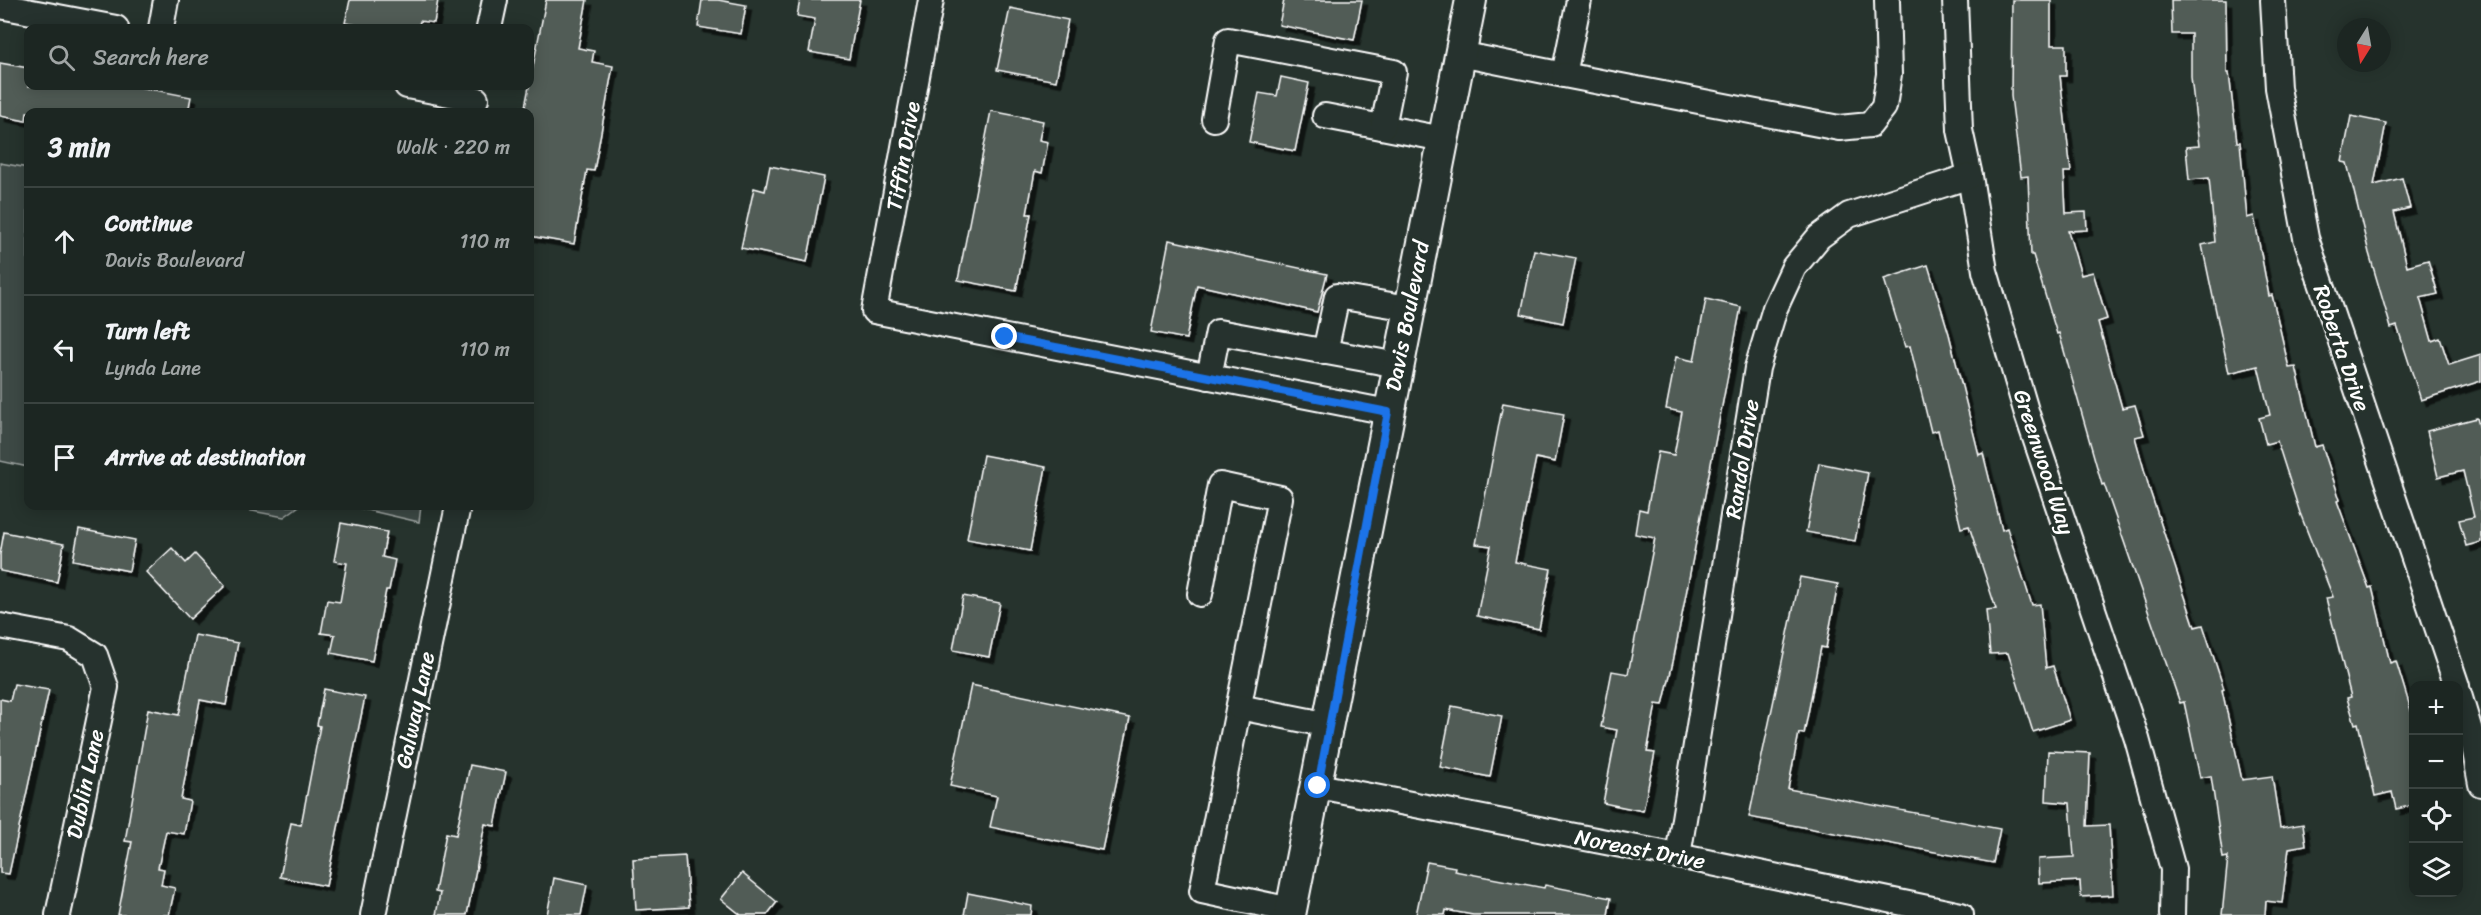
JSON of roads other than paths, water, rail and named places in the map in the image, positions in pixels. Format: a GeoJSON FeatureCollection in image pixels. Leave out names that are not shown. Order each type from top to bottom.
{"type":"FeatureCollection","features":[{"type":"Feature","properties":{"kind":"main road","name":"Davis Boulevard"},"geometry":{"type":"LineString","coordinates":[[1291,912],[1318,786],[1388,412],[1460,54],[1468,0]]}},
{"type":"Feature","properties":{"kind":"street"},"geometry":{"type":"LineString","coordinates":[[162,24],[166,0]]}},
{"type":"Feature","properties":{"kind":"street"},"geometry":{"type":"LineString","coordinates":[[490,24],[495,0]]}},
{"type":"Feature","properties":{"kind":"street","name":"Tiffin Drive"},"geometry":{"type":"LineString","coordinates":[[931,0],[874,311],[1209,377]]}},
{"type":"Feature","properties":{"kind":"street"},"geometry":{"type":"LineString","coordinates":[[1564,75],[1579,0]]}},
{"type":"Feature","properties":{"kind":"street"},"geometry":{"type":"LineString","coordinates":[[1460,54],[1839,128],[1870,125],[1884,107],[1889,74],[1887,0]]}},
{"type":"Feature","properties":{"kind":"street","name":"Greenwood Way"},"geometry":{"type":"LineString","coordinates":[[1955,0],[1959,130],[1970,176],[1985,271],[2024,404],[2138,739],[2173,869],[2172,915]]}},
{"type":"Feature","properties":{"kind":"street","name":"Roberta Drive"},"geometry":{"type":"LineString","coordinates":[[2273,0],[2278,88],[2306,238],[2455,681]]}},
{"type":"Feature","properties":{"kind":"street"},"geometry":{"type":"LineString","coordinates":[[0,6],[95,24]]}},
{"type":"Feature","properties":{"kind":"street"},"geometry":{"type":"LineString","coordinates":[[1214,120],[1228,40],[1394,72],[1383,127]]}},
{"type":"Feature","properties":{"kind":"street"},"geometry":{"type":"LineString","coordinates":[[428,90],[475,99]]}},
{"type":"Feature","properties":{"kind":"street"},"geometry":{"type":"LineString","coordinates":[[1325,116],[1443,139]]}},
{"type":"Feature","properties":{"kind":"street","name":"Randol Drive"},"geometry":{"type":"LineString","coordinates":[[1678,856],[1757,368],[1775,308],[1794,267],[1819,237],[1849,214],[1970,176]]}},
{"type":"Feature","properties":{"kind":"street"},"geometry":{"type":"LineString","coordinates":[[1325,352],[1337,296],[1409,308]]}},
{"type":"Feature","properties":{"kind":"street"},"geometry":{"type":"LineString","coordinates":[[1388,412],[1209,377],[1218,332],[1398,365]]}},
{"type":"Feature","properties":{"kind":"street"},"geometry":{"type":"LineString","coordinates":[[1200,594],[1220,485],[1280,498],[1202,891],[1291,912]]}},
{"type":"Feature","properties":{"kind":"street","name":"Galway Lane"},"geometry":{"type":"LineString","coordinates":[[373,915],[457,510]]}},
{"type":"Feature","properties":{"kind":"street","name":"Dublin Lane"},"geometry":{"type":"LineString","coordinates":[[0,626],[69,639],[94,655],[106,687],[58,915]]}},
{"type":"Feature","properties":{"kind":"street"},"geometry":{"type":"LineString","coordinates":[[1239,706],[1329,725]]}},
{"type":"Feature","properties":{"kind":"street"},"geometry":{"type":"LineString","coordinates":[[2463,708],[2473,741],[2481,784]]}},
{"type":"Feature","properties":{"kind":"street","name":"Noreast Drive"},"geometry":{"type":"LineString","coordinates":[[1318,786],[1678,856],[1961,915]]}}]}
